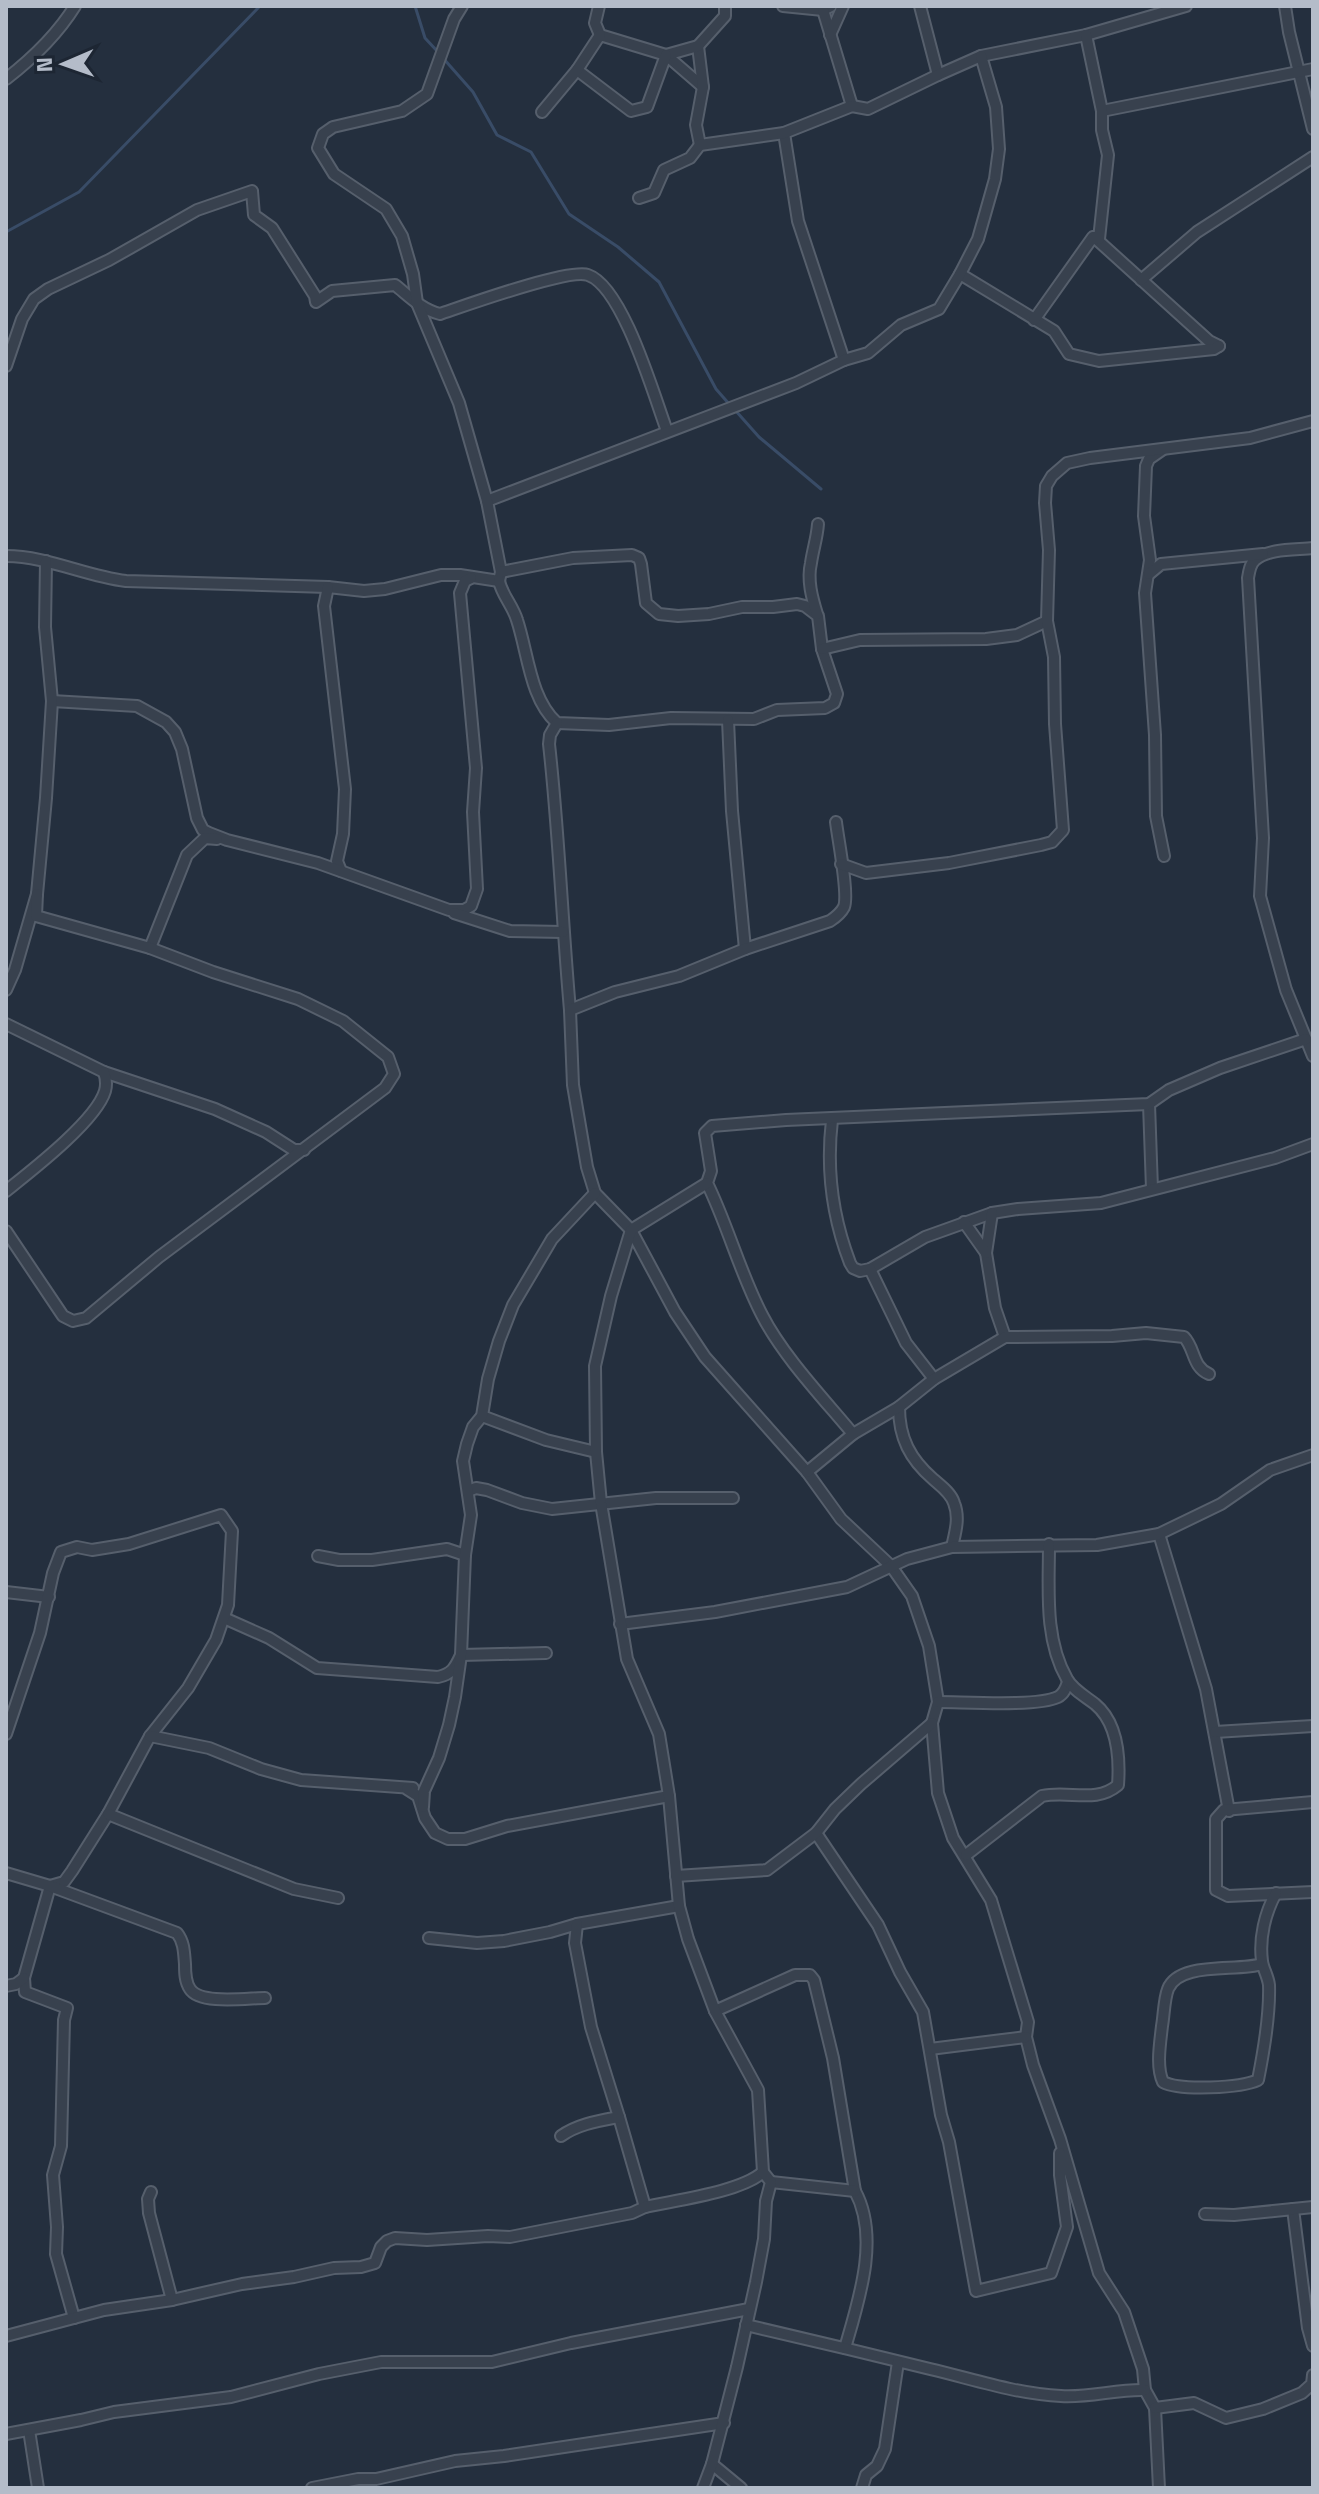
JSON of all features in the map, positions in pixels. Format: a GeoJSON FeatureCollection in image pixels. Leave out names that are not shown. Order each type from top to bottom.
{"type":"FeatureCollection","features":[{"type":"Feature","properties":{"kind":"street"},"geometry":{"type":"LineString","coordinates":[[6,79],[33,58],[66,21],[75,6]]}},
{"type":"Feature","properties":{"kind":"street"},"geometry":{"type":"LineString","coordinates":[[462,6],[427,94],[402,111],[333,127],[323,134],[318,148],[334,174],[386,209],[402,236],[413,274],[417,303],[459,403],[487,501],[500,589],[516,616],[543,707],[557,723],[609,725],[671,718],[754,719],[777,710],[825,708],[834,703],[837,694],[822,649],[818,616],[812,599],[810,567],[818,524]]}},
{"type":"Feature","properties":{"kind":"street"},"geometry":{"type":"LineString","coordinates":[[599,6],[595,23],[600,35]]}},
{"type":"Feature","properties":{"kind":"street"},"geometry":{"type":"LineString","coordinates":[[666,55],[698,46],[725,16],[725,6]]}},
{"type":"Feature","properties":{"kind":"street"},"geometry":{"type":"LineString","coordinates":[[783,6],[827,8],[830,35],[852,106]]}},
{"type":"Feature","properties":{"kind":"street"},"geometry":{"type":"LineString","coordinates":[[830,35],[843,6]]}},
{"type":"Feature","properties":{"kind":"street"},"geometry":{"type":"LineString","coordinates":[[920,6],[938,75]]}},
{"type":"Feature","properties":{"kind":"street"},"geometry":{"type":"LineString","coordinates":[[639,198],[654,193],[664,170],[690,158],[700,145],[784,133],[852,106],[868,109],[981,56],[1086,35],[1186,6]]}},
{"type":"Feature","properties":{"kind":"street"},"geometry":{"type":"LineString","coordinates":[[1285,6],[1313,129]]}},
{"type":"Feature","properties":{"kind":"street"},"geometry":{"type":"LineString","coordinates":[[600,35],[666,55],[703,87]]}},
{"type":"Feature","properties":{"kind":"street"},"geometry":{"type":"LineString","coordinates":[[542,112],[577,70],[600,35]]}},
{"type":"Feature","properties":{"kind":"street"},"geometry":{"type":"LineString","coordinates":[[1086,35],[1108,155],[1099,239],[1093,237]]}},
{"type":"Feature","properties":{"kind":"street"},"geometry":{"type":"LineString","coordinates":[[698,46],[703,87],[696,125],[700,145]]}},
{"type":"Feature","properties":{"kind":"street"},"geometry":{"type":"LineString","coordinates":[[577,70],[631,111],[639,111],[647,107],[666,55]]}},
{"type":"Feature","properties":{"kind":"street"},"geometry":{"type":"LineString","coordinates":[[487,501],[868,353],[901,325],[939,309],[978,239],[992,191],[999,149],[996,107],[981,56]]}},
{"type":"Feature","properties":{"kind":"street"},"geometry":{"type":"LineString","coordinates":[[1102,111],[1313,69]]}},
{"type":"Feature","properties":{"kind":"street"},"geometry":{"type":"LineString","coordinates":[[784,133],[798,221],[844,360]]}},
{"type":"Feature","properties":{"kind":"street"},"geometry":{"type":"LineString","coordinates":[[1141,280],[1197,232],[1313,157]]}},
{"type":"Feature","properties":{"kind":"street"},"geometry":{"type":"LineString","coordinates":[[6,366],[22,319],[34,299],[48,289],[109,260],[197,210],[252,191],[254,215],[272,228],[316,302],[332,291],[395,285],[413,274]]}},
{"type":"Feature","properties":{"kind":"street"},"geometry":{"type":"LineString","coordinates":[[960,274],[1054,331],[1069,354],[1099,361],[1219,346],[1209,341],[1093,237]]}},
{"type":"Feature","properties":{"kind":"street"},"geometry":{"type":"LineString","coordinates":[[1034,320],[1093,237]]}},
{"type":"Feature","properties":{"kind":"street"},"geometry":{"type":"LineString","coordinates":[[395,285],[417,303],[440,314],[518,288],[575,274],[588,275],[608,289],[631,333],[667,431]]}},
{"type":"Feature","properties":{"kind":"street"},"geometry":{"type":"LineString","coordinates":[[841,864],[866,873],[949,863],[1052,842],[1063,830],[1055,724],[1054,657],[1047,621],[1049,550],[1045,503],[1046,486],[1052,476],[1067,463],[1250,438],[1313,421]]}},
{"type":"Feature","properties":{"kind":"street"},"geometry":{"type":"LineString","coordinates":[[1164,449],[1149,459],[1146,466],[1144,516],[1150,560],[1145,593],[1154,722],[1156,816],[1164,856]]}},
{"type":"Feature","properties":{"kind":"street"},"geometry":{"type":"LineString","coordinates":[[1149,574],[1161,564],[1313,548]]}},
{"type":"Feature","properties":{"kind":"street"},"geometry":{"type":"LineString","coordinates":[[1273,553],[1255,560],[1248,578],[1263,838],[1260,896],[1286,990],[1313,1056]]}},
{"type":"Feature","properties":{"kind":"street"},"geometry":{"type":"LineString","coordinates":[[6,556],[46,561],[126,581],[328,587],[364,591],[441,575],[471,578],[500,576],[573,558],[632,555],[639,558],[641,564],[646,603],[659,614],[701,615],[742,607],[797,604],[818,616]]}},
{"type":"Feature","properties":{"kind":"street"},"geometry":{"type":"LineString","coordinates":[[27,927],[32,928],[36,916],[51,747],[52,701],[45,627],[46,561]]}},
{"type":"Feature","properties":{"kind":"street"},"geometry":{"type":"LineString","coordinates":[[449,910],[464,910],[471,906],[477,889],[473,812],[476,768],[460,593],[465,581],[471,578]]}},
{"type":"Feature","properties":{"kind":"street"},"geometry":{"type":"LineString","coordinates":[[328,587],[324,606],[345,789],[344,825],[338,854],[341,871]]}},
{"type":"Feature","properties":{"kind":"street"},"geometry":{"type":"LineString","coordinates":[[822,649],[860,640],[986,639],[1017,635],[1047,621]]}},
{"type":"Feature","properties":{"kind":"street"},"geometry":{"type":"LineString","coordinates":[[52,701],[137,706],[166,722],[175,732],[182,749],[197,818],[203,830],[227,840],[318,863],[474,921],[510,931],[532,929],[563,932]]}},
{"type":"Feature","properties":{"kind":"street"},"geometry":{"type":"LineString","coordinates":[[728,720],[732,811],[745,949]]}},
{"type":"Feature","properties":{"kind":"street"},"geometry":{"type":"LineString","coordinates":[[557,723],[549,744],[558,829],[573,1085],[581,1139],[595,1193],[631,1230],[675,1312],[705,1357],[807,1472],[841,1519],[891,1566],[912,1596],[929,1646],[938,1702],[932,1723],[938,1793],[953,1838],[991,1900],[1028,2022],[1026,2037],[1099,2273],[1124,2312],[1143,2369],[1145,2390],[1155,2408],[1159,2488]]}},
{"type":"Feature","properties":{"kind":"street"},"geometry":{"type":"LineString","coordinates":[[570,1010],[615,992],[679,976],[745,949],[830,921],[839,915],[846,894],[836,822]]}},
{"type":"Feature","properties":{"kind":"street"},"geometry":{"type":"LineString","coordinates":[[150,948],[187,855],[205,838],[227,840]]}},
{"type":"Feature","properties":{"kind":"street"},"geometry":{"type":"LineString","coordinates":[[318,863],[338,854]]}},
{"type":"Feature","properties":{"kind":"street"},"geometry":{"type":"LineString","coordinates":[[6,990],[15,970],[37,894]]}},
{"type":"Feature","properties":{"kind":"street"},"geometry":{"type":"LineString","coordinates":[[6,1231],[63,1316],[79,1320],[86,1318],[159,1257],[391,1082],[394,1074],[388,1057],[343,1021],[298,999],[150,948],[36,916]]}},
{"type":"Feature","properties":{"kind":"street"},"geometry":{"type":"LineString","coordinates":[[6,1024],[104,1072],[215,1109],[266,1132],[294,1150],[304,1150]]}},
{"type":"Feature","properties":{"kind":"street"},"geometry":{"type":"LineString","coordinates":[[703,2488],[724,2423],[764,2239],[767,2177],[758,2090],[715,2011],[679,1906],[669,1796],[659,1734],[627,1659],[601,1503],[594,1396],[598,1346],[631,1230],[707,1183],[711,1171],[705,1133],[712,1126],[1149,1104],[1169,1090],[1220,1068],[1306,1039]]}},
{"type":"Feature","properties":{"kind":"street"},"geometry":{"type":"LineString","coordinates":[[6,1191],[56,1150],[93,1112],[106,1090],[104,1072]]}},
{"type":"Feature","properties":{"kind":"street"},"geometry":{"type":"LineString","coordinates":[[1149,1104],[1152,1189]]}},
{"type":"Feature","properties":{"kind":"street"},"geometry":{"type":"LineString","coordinates":[[832,1120],[830,1165],[834,1217],[850,1263],[860,1271],[870,1269],[925,1237],[992,1213],[1101,1203],[1275,1158],[1313,1144]]}},
{"type":"Feature","properties":{"kind":"street"},"geometry":{"type":"LineString","coordinates":[[707,1183],[763,1318],[853,1434]]}},
{"type":"Feature","properties":{"kind":"street"},"geometry":{"type":"LineString","coordinates":[[595,1193],[552,1239],[513,1305],[488,1379],[482,1416],[473,1427],[463,1461],[471,1515],[465,1555],[461,1655],[449,1725],[424,1791],[423,1807],[425,1818],[435,1833],[448,1839],[465,1839],[507,1826],[669,1796]]}},
{"type":"Feature","properties":{"kind":"street"},"geometry":{"type":"LineString","coordinates":[[992,1213],[986,1253],[995,1308],[1005,1337]]}},
{"type":"Feature","properties":{"kind":"street"},"geometry":{"type":"LineString","coordinates":[[964,1222],[986,1253]]}},
{"type":"Feature","properties":{"kind":"street"},"geometry":{"type":"LineString","coordinates":[[870,1269],[906,1343],[934,1379]]}},
{"type":"Feature","properties":{"kind":"street"},"geometry":{"type":"LineString","coordinates":[[807,1472],[853,1434],[899,1407],[934,1379],[1005,1337],[1146,1333],[1184,1337],[1188,1340],[1197,1367],[1209,1374]]}},
{"type":"Feature","properties":{"kind":"street"},"geometry":{"type":"LineString","coordinates":[[899,1407],[899,1423],[908,1452],[954,1501],[957,1523],[952,1547]]}},
{"type":"Feature","properties":{"kind":"street"},"geometry":{"type":"LineString","coordinates":[[482,1416],[546,1440],[596,1452]]}},
{"type":"Feature","properties":{"kind":"street"},"geometry":{"type":"LineString","coordinates":[[620,1624],[715,1612],[847,1587],[907,1559],[952,1547],[1097,1545],[1159,1534],[1221,1504],[1270,1470],[1313,1455]]}},
{"type":"Feature","properties":{"kind":"street"},"geometry":{"type":"LineString","coordinates":[[468,1491],[476,1488],[487,1490],[522,1503],[552,1509],[656,1498],[733,1498]]}},
{"type":"Feature","properties":{"kind":"street"},"geometry":{"type":"LineString","coordinates":[[6,1734],[40,1633],[53,1573],[61,1552],[77,1547],[92,1550],[129,1544],[221,1515],[232,1531],[228,1605],[216,1640],[188,1688],[150,1736],[108,1814],[64,1882],[50,1886]]}},
{"type":"Feature","properties":{"kind":"street"},"geometry":{"type":"LineString","coordinates":[[1159,1534],[1206,1689],[1229,1811]]}},
{"type":"Feature","properties":{"kind":"street"},"geometry":{"type":"LineString","coordinates":[[966,1855],[1042,1796],[1054,1793],[1096,1795],[1109,1793],[1118,1785],[1116,1743],[1110,1723],[1102,1710],[1068,1682],[1051,1632],[1049,1544]]}},
{"type":"Feature","properties":{"kind":"street"},"geometry":{"type":"LineString","coordinates":[[318,1556],[339,1560],[372,1560],[447,1549],[465,1555]]}},
{"type":"Feature","properties":{"kind":"street"},"geometry":{"type":"LineString","coordinates":[[6,1592],[49,1597]]}},
{"type":"Feature","properties":{"kind":"street"},"geometry":{"type":"LineString","coordinates":[[224,1618],[269,1638],[317,1668],[438,1677],[448,1675],[455,1669],[461,1655]]}},
{"type":"Feature","properties":{"kind":"street"},"geometry":{"type":"LineString","coordinates":[[461,1655],[546,1653]]}},
{"type":"Feature","properties":{"kind":"street"},"geometry":{"type":"LineString","coordinates":[[938,1702],[1034,1702],[1060,1696],[1068,1682]]}},
{"type":"Feature","properties":{"kind":"street"},"geometry":{"type":"LineString","coordinates":[[676,1876],[767,1870],[816,1833],[861,1784],[932,1723]]}},
{"type":"Feature","properties":{"kind":"street"},"geometry":{"type":"LineString","coordinates":[[1215,1732],[1313,1726]]}},
{"type":"Feature","properties":{"kind":"street"},"geometry":{"type":"LineString","coordinates":[[150,1736],[209,1748],[261,1769],[301,1780],[407,1789],[423,1787],[429,1781]]}},
{"type":"Feature","properties":{"kind":"street"},"geometry":{"type":"LineString","coordinates":[[407,1789],[418,1796],[423,1807]]}},
{"type":"Feature","properties":{"kind":"street"},"geometry":{"type":"LineString","coordinates":[[1313,1802],[1224,1810],[1216,1819],[1216,1890],[1228,1896],[1313,1892]]}},
{"type":"Feature","properties":{"kind":"street"},"geometry":{"type":"LineString","coordinates":[[108,1814],[294,1889],[338,1898]]}},
{"type":"Feature","properties":{"kind":"street"},"geometry":{"type":"LineString","coordinates":[[816,1833],[878,1925],[923,2012],[976,2291],[1051,2273],[1067,2227],[1060,2175],[1060,2139]]}},
{"type":"Feature","properties":{"kind":"street"},"geometry":{"type":"LineString","coordinates":[[6,1873],[177,1933],[182,1940],[186,1979],[190,1991],[197,1996],[217,1999],[265,1998]]}},
{"type":"Feature","properties":{"kind":"street"},"geometry":{"type":"LineString","coordinates":[[25,1992],[24,1978],[50,1886]]}},
{"type":"Feature","properties":{"kind":"street"},"geometry":{"type":"LineString","coordinates":[[1262,1964],[1200,1970],[1177,1978],[1168,1989],[1162,2030],[1159,2073],[1163,2082],[1176,2086],[1231,2087],[1258,2080],[1269,1985],[1267,1971],[1262,1964],[1263,1927],[1276,1893]]}},
{"type":"Feature","properties":{"kind":"street"},"geometry":{"type":"LineString","coordinates":[[429,1938],[477,1943],[504,1941],[679,1906]]}},
{"type":"Feature","properties":{"kind":"street"},"geometry":{"type":"LineString","coordinates":[[577,1924],[575,1943],[588,2014],[645,2207]]}},
{"type":"Feature","properties":{"kind":"street"},"geometry":{"type":"LineString","coordinates":[[715,2011],[795,1975],[810,1975],[814,1980],[833,2058],[855,2191],[863,2211],[866,2253],[845,2348]]}},
{"type":"Feature","properties":{"kind":"street"},"geometry":{"type":"LineString","coordinates":[[8,1986],[24,1978]]}},
{"type":"Feature","properties":{"kind":"street"},"geometry":{"type":"LineString","coordinates":[[8,1986],[67,2008],[64,2020],[61,2146],[54,2164],[53,2183],[57,2265],[74,2318]]}},
{"type":"Feature","properties":{"kind":"street"},"geometry":{"type":"LineString","coordinates":[[930,2049],[1026,2037]]}},
{"type":"Feature","properties":{"kind":"street"},"geometry":{"type":"LineString","coordinates":[[561,2136],[585,2124],[619,2117]]}},
{"type":"Feature","properties":{"kind":"street"},"geometry":{"type":"LineString","coordinates":[[6,2336],[125,2306],[172,2300],[334,2268],[370,2265],[375,2263],[381,2247],[395,2238],[510,2237],[611,2218],[740,2185],[756,2178],[767,2177],[855,2191]]}},
{"type":"Feature","properties":{"kind":"street"},"geometry":{"type":"LineString","coordinates":[[151,2192],[149,2213],[172,2300]]}},
{"type":"Feature","properties":{"kind":"street"},"geometry":{"type":"LineString","coordinates":[[1205,2214],[1234,2215],[1313,2207]]}},
{"type":"Feature","properties":{"kind":"street"},"geometry":{"type":"LineString","coordinates":[[1293,2209],[1313,2346]]}},
{"type":"Feature","properties":{"kind":"street"},"geometry":{"type":"LineString","coordinates":[[6,2434],[114,2412],[231,2397],[381,2362],[492,2362],[571,2343],[749,2309]]}},
{"type":"Feature","properties":{"kind":"street"},"geometry":{"type":"LineString","coordinates":[[746,2325],[1015,2391],[1098,2396],[1132,2389],[1145,2390]]}},
{"type":"Feature","properties":{"kind":"street"},"geometry":{"type":"LineString","coordinates":[[862,2488],[866,2475],[877,2466],[885,2449],[898,2362]]}},
{"type":"Feature","properties":{"kind":"street"},"geometry":{"type":"LineString","coordinates":[[1155,2408],[1194,2403],[1226,2418],[1263,2409],[1302,2393],[1312,2384],[1313,2375]]}},
{"type":"Feature","properties":{"kind":"street"},"geometry":{"type":"LineString","coordinates":[[312,2488],[358,2479],[376,2479],[455,2461],[724,2423]]}},
{"type":"Feature","properties":{"kind":"street"},"geometry":{"type":"LineString","coordinates":[[29,2430],[38,2488]]}},
{"type":"Feature","properties":{"kind":"street"},"geometry":{"type":"LineString","coordinates":[[712,2464],[741,2488]]}},
{"type":"Feature","properties":{"kind":"waterway"},"geometry":{"type":"LineString","coordinates":[[6,232],[79,192],[260,6]]}},
{"type":"Feature","properties":{"kind":"waterway"},"geometry":{"type":"LineString","coordinates":[[415,6],[425,38],[438,52]]}},
{"type":"Feature","properties":{"kind":"waterway"},"geometry":{"type":"LineString","coordinates":[[443,58],[473,92],[497,135],[531,152],[569,214],[618,247],[659,282],[716,389],[730,405]]}},
{"type":"Feature","properties":{"kind":"waterway"},"geometry":{"type":"LineString","coordinates":[[735,410],[759,437],[821,489]]}}]}
